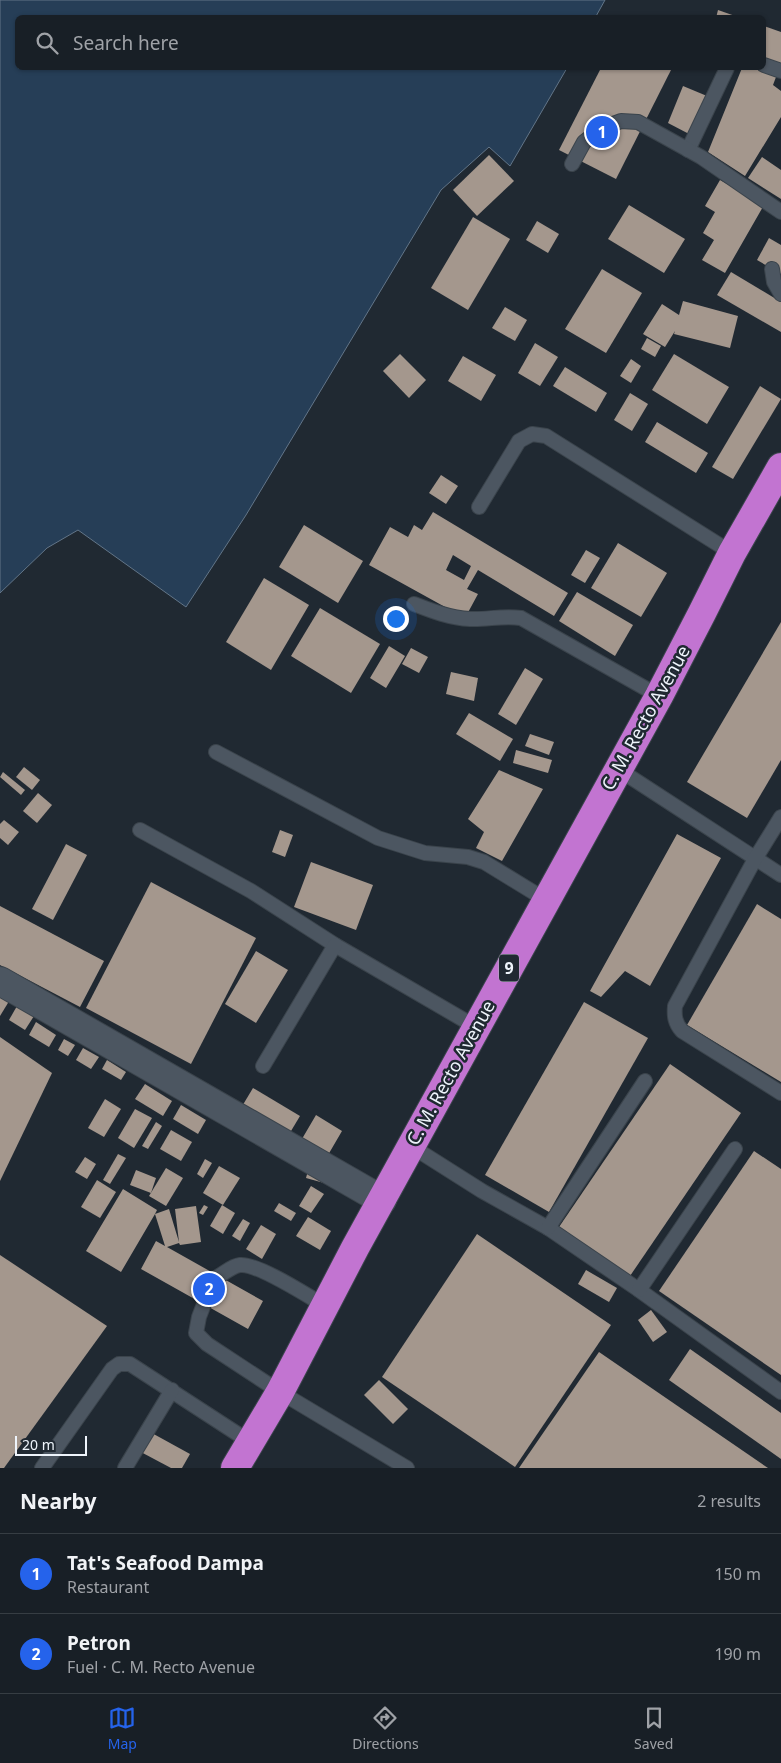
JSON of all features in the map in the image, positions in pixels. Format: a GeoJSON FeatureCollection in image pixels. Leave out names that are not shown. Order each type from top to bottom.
{"type":"FeatureCollection","features":[{"type":"Feature","properties":{"kind":"highway","name":"C. M. Recto Avenue"},"geometry":{"type":"LineString","coordinates":[[235,1468],[280,1392],[411,1146],[659,696],[732,553],[781,467]]}},
{"type":"Feature","properties":{"kind":"street"},"geometry":{"type":"LineString","coordinates":[[0,981],[382,1200]]}},
{"type":"Feature","properties":{"kind":"lane"},"geometry":{"type":"LineString","coordinates":[[766,66],[781,71]]}},
{"type":"Feature","properties":{"kind":"lane"},"geometry":{"type":"LineString","coordinates":[[688,150],[726,70]]}},
{"type":"Feature","properties":{"kind":"lane"},"geometry":{"type":"LineString","coordinates":[[572,164],[584,142],[602,128],[621,121],[638,122],[721,170],[781,212]]}},
{"type":"Feature","properties":{"kind":"lane"},"geometry":{"type":"LineString","coordinates":[[772,269],[774,282],[781,294]]}},
{"type":"Feature","properties":{"kind":"lane"},"geometry":{"type":"LineString","coordinates":[[479,507],[519,441],[532,434],[546,436],[732,553]]}},
{"type":"Feature","properties":{"kind":"lane"},"geometry":{"type":"LineString","coordinates":[[414,604],[450,617],[472,619],[509,616],[520,618],[659,696]]}},
{"type":"Feature","properties":{"kind":"lane"},"geometry":{"type":"LineString","coordinates":[[216,752],[378,838],[426,853],[484,862],[546,900]]}},
{"type":"Feature","properties":{"kind":"lane"},"geometry":{"type":"LineString","coordinates":[[618,769],[781,875]]}},
{"type":"Feature","properties":{"kind":"lane"},"geometry":{"type":"LineString","coordinates":[[781,817],[755,859],[675,1006],[674,1016],[682,1032],[781,1093]]}},
{"type":"Feature","properties":{"kind":"lane"},"geometry":{"type":"LineString","coordinates":[[140,830],[251,891],[335,945],[476,1027]]}},
{"type":"Feature","properties":{"kind":"lane"},"geometry":{"type":"LineString","coordinates":[[263,1066],[335,945]]}},
{"type":"Feature","properties":{"kind":"lane"},"geometry":{"type":"LineString","coordinates":[[548,1228],[645,1081]]}},
{"type":"Feature","properties":{"kind":"lane"},"geometry":{"type":"LineString","coordinates":[[411,1146],[482,1191],[548,1228],[639,1290],[781,1392]]}},
{"type":"Feature","properties":{"kind":"lane"},"geometry":{"type":"LineString","coordinates":[[639,1290],[735,1150]]}},
{"type":"Feature","properties":{"kind":"lane"},"geometry":{"type":"LineString","coordinates":[[219,1276],[241,1265],[250,1266],[325,1306]]}},
{"type":"Feature","properties":{"kind":"lane"},"geometry":{"type":"LineString","coordinates":[[204,1304],[196,1333],[207,1344],[280,1392],[407,1468]]}},
{"type":"Feature","properties":{"kind":"lane"},"geometry":{"type":"LineString","coordinates":[[42,1468],[112,1369],[119,1364],[130,1364],[250,1442]]}},
{"type":"Feature","properties":{"kind":"lane"},"geometry":{"type":"LineString","coordinates":[[126,1468],[172,1390]]}},
{"type":"Feature","properties":{"kind":"water"},"geometry":{"type":"Polygon","coordinates":[[[0,0],[605,0],[597,15],[15,15],[15,70],[566,70],[510,166],[489,147],[441,190],[246,515],[186,607],[78,530],[47,548],[0,593],[0,0]]]}},
{"type":"Feature","properties":{"kind":"building"},"geometry":{"type":"Polygon","coordinates":[[[718,10],[732,15],[717,15],[718,10]]]}},
{"type":"Feature","properties":{"kind":"building"},"geometry":{"type":"Polygon","coordinates":[[[766,27],[781,32],[781,64],[766,59],[766,27]]]}},
{"type":"Feature","properties":{"kind":"building"},"geometry":{"type":"Polygon","coordinates":[[[600,70],[671,70],[616,179],[559,150],[600,70]]]}},
{"type":"Feature","properties":{"kind":"building"},"geometry":{"type":"Polygon","coordinates":[[[741,70],[758,70],[776,77],[773,85],[781,91],[781,117],[745,176],[708,152],[741,70]]]}},
{"type":"Feature","properties":{"kind":"building"},"geometry":{"type":"Polygon","coordinates":[[[683,86],[707,96],[691,135],[668,123],[683,86]]]}},
{"type":"Feature","properties":{"kind":"building"},"geometry":{"type":"Polygon","coordinates":[[[489,155],[514,181],[477,216],[453,190],[489,155]]]}},
{"type":"Feature","properties":{"kind":"building"},"geometry":{"type":"Polygon","coordinates":[[[762,157],[781,170],[781,199],[748,178],[762,157]]]}},
{"type":"Feature","properties":{"kind":"building"},"geometry":{"type":"Polygon","coordinates":[[[720,180],[764,205],[725,273],[702,260],[714,240],[703,233],[715,212],[705,206],[720,180]]]}},
{"type":"Feature","properties":{"kind":"building"},"geometry":{"type":"Polygon","coordinates":[[[629,205],[685,239],[664,273],[608,239],[629,205]]]}},
{"type":"Feature","properties":{"kind":"building"},"geometry":{"type":"Polygon","coordinates":[[[473,217],[510,239],[468,310],[431,288],[473,217]]]}},
{"type":"Feature","properties":{"kind":"building"},"geometry":{"type":"Polygon","coordinates":[[[537,221],[559,234],[548,253],[526,240],[537,221]]]}},
{"type":"Feature","properties":{"kind":"building"},"geometry":{"type":"Polygon","coordinates":[[[769,238],[781,245],[781,274],[757,260],[769,238]]]}},
{"type":"Feature","properties":{"kind":"building"},"geometry":{"type":"Polygon","coordinates":[[[602,269],[642,293],[606,353],[565,329],[602,269]]]}},
{"type":"Feature","properties":{"kind":"building"},"geometry":{"type":"Polygon","coordinates":[[[731,272],[781,302],[781,332],[717,295],[731,272]]]}},
{"type":"Feature","properties":{"kind":"building"},"geometry":{"type":"Polygon","coordinates":[[[683,301],[738,316],[730,348],[674,334],[675,331],[665,347],[643,334],[662,304],[679,315],[683,301]]]}},
{"type":"Feature","properties":{"kind":"building"},"geometry":{"type":"Polygon","coordinates":[[[505,307],[527,320],[515,341],[492,328],[505,307]]]}},
{"type":"Feature","properties":{"kind":"building"},"geometry":{"type":"Polygon","coordinates":[[[647,338],[661,346],[655,357],[641,349],[647,338]]]}},
{"type":"Feature","properties":{"kind":"building"},"geometry":{"type":"Polygon","coordinates":[[[535,343],[558,357],[540,386],[518,373],[535,343]]]}},
{"type":"Feature","properties":{"kind":"building"},"geometry":{"type":"Polygon","coordinates":[[[400,354],[426,380],[409,398],[383,371],[400,354]]]}},
{"type":"Feature","properties":{"kind":"building"},"geometry":{"type":"Polygon","coordinates":[[[674,354],[729,387],[707,424],[652,390],[674,354]]]}},
{"type":"Feature","properties":{"kind":"building"},"geometry":{"type":"Polygon","coordinates":[[[463,356],[496,375],[481,401],[448,381],[463,356]]]}},
{"type":"Feature","properties":{"kind":"building"},"geometry":{"type":"Polygon","coordinates":[[[631,359],[641,366],[631,383],[620,376],[631,359]]]}},
{"type":"Feature","properties":{"kind":"building"},"geometry":{"type":"Polygon","coordinates":[[[565,367],[607,393],[596,412],[553,386],[565,367]]]}},
{"type":"Feature","properties":{"kind":"building"},"geometry":{"type":"Polygon","coordinates":[[[760,386],[781,399],[733,479],[712,467],[760,386]]]}},
{"type":"Feature","properties":{"kind":"building"},"geometry":{"type":"Polygon","coordinates":[[[630,393],[648,404],[632,431],[614,420],[630,393]]]}},
{"type":"Feature","properties":{"kind":"building"},"geometry":{"type":"Polygon","coordinates":[[[657,422],[708,453],[696,473],[645,442],[657,422]]]}},
{"type":"Feature","properties":{"kind":"building"},"geometry":{"type":"Polygon","coordinates":[[[441,475],[458,486],[446,504],[429,493],[441,475]]]}},
{"type":"Feature","properties":{"kind":"building"},"geometry":{"type":"Polygon","coordinates":[[[433,512],[568,593],[554,616],[478,570],[467,589],[478,594],[465,618],[369,565],[390,527],[408,537],[414,525],[422,530],[433,512]],[[453,555],[446,570],[464,580],[471,566],[453,555]]]}},
{"type":"Feature","properties":{"kind":"building"},"geometry":{"type":"Polygon","coordinates":[[[304,525],[363,561],[338,603],[279,567],[304,525]]]}},
{"type":"Feature","properties":{"kind":"building"},"geometry":{"type":"Polygon","coordinates":[[[618,543],[667,573],[641,617],[591,588],[618,543]]]}},
{"type":"Feature","properties":{"kind":"building"},"geometry":{"type":"Polygon","coordinates":[[[586,550],[600,558],[585,583],[571,575],[586,550]]]}},
{"type":"Feature","properties":{"kind":"building"},"geometry":{"type":"Polygon","coordinates":[[[264,578],[309,605],[271,670],[226,642],[264,578]]]}},
{"type":"Feature","properties":{"kind":"building"},"geometry":{"type":"Polygon","coordinates":[[[577,592],[633,625],[615,656],[559,621],[577,592]]]}},
{"type":"Feature","properties":{"kind":"building"},"geometry":{"type":"Polygon","coordinates":[[[320,608],[380,644],[351,693],[291,656],[320,608]]]}},
{"type":"Feature","properties":{"kind":"building"},"geometry":{"type":"Polygon","coordinates":[[[781,622],[781,760],[747,818],[687,782],[781,622]]]}},
{"type":"Feature","properties":{"kind":"building"},"geometry":{"type":"Polygon","coordinates":[[[389,646],[405,656],[386,688],[370,678],[389,646]]]}},
{"type":"Feature","properties":{"kind":"building"},"geometry":{"type":"Polygon","coordinates":[[[411,648],[428,657],[419,673],[402,664],[411,648]]]}},
{"type":"Feature","properties":{"kind":"building"},"geometry":{"type":"Polygon","coordinates":[[[525,668],[543,679],[516,725],[498,714],[525,668]]]}},
{"type":"Feature","properties":{"kind":"building"},"geometry":{"type":"Polygon","coordinates":[[[451,672],[478,678],[474,701],[446,694],[451,672]]]}},
{"type":"Feature","properties":{"kind":"building"},"geometry":{"type":"Polygon","coordinates":[[[469,713],[513,739],[500,761],[456,734],[469,713]]]}},
{"type":"Feature","properties":{"kind":"building"},"geometry":{"type":"Polygon","coordinates":[[[530,734],[554,742],[549,755],[525,746],[530,734]]]}},
{"type":"Feature","properties":{"kind":"building"},"geometry":{"type":"Polygon","coordinates":[[[516,750],[552,760],[548,773],[513,763],[516,750]]]}},
{"type":"Feature","properties":{"kind":"building"},"geometry":{"type":"Polygon","coordinates":[[[24,767],[40,780],[32,790],[16,777],[24,767]]]}},
{"type":"Feature","properties":{"kind":"building"},"geometry":{"type":"Polygon","coordinates":[[[499,770],[543,789],[502,861],[476,848],[484,832],[468,819],[499,770]]]}},
{"type":"Feature","properties":{"kind":"building"},"geometry":{"type":"Polygon","coordinates":[[[3,772],[25,790],[21,795],[0,777],[3,772]]]}},
{"type":"Feature","properties":{"kind":"building"},"geometry":{"type":"Polygon","coordinates":[[[38,793],[52,805],[37,823],[23,811],[38,793]]]}},
{"type":"Feature","properties":{"kind":"building"},"geometry":{"type":"Polygon","coordinates":[[[4,820],[19,832],[8,845],[0,838],[0,824],[4,820]]]}},
{"type":"Feature","properties":{"kind":"building"},"geometry":{"type":"Polygon","coordinates":[[[280,830],[293,835],[285,857],[272,852],[280,830]]]}},
{"type":"Feature","properties":{"kind":"building"},"geometry":{"type":"Polygon","coordinates":[[[677,834],[721,858],[650,986],[625,971],[601,997],[590,991],[677,834]]]}},
{"type":"Feature","properties":{"kind":"building"},"geometry":{"type":"Polygon","coordinates":[[[66,844],[87,855],[53,920],[32,909],[66,844]]]}},
{"type":"Feature","properties":{"kind":"building"},"geometry":{"type":"Polygon","coordinates":[[[311,862],[373,885],[356,930],[294,907],[311,862]]]}},
{"type":"Feature","properties":{"kind":"building"},"geometry":{"type":"Polygon","coordinates":[[[151,882],[256,938],[191,1064],[86,1008],[151,882]]]}},
{"type":"Feature","properties":{"kind":"building"},"geometry":{"type":"Polygon","coordinates":[[[757,904],[781,919],[781,1082],[687,1025],[757,904]]]}},
{"type":"Feature","properties":{"kind":"building"},"geometry":{"type":"Polygon","coordinates":[[[0,906],[104,961],[80,1007],[0,965],[0,906]]]}},
{"type":"Feature","properties":{"kind":"building"},"geometry":{"type":"Polygon","coordinates":[[[256,951],[288,970],[256,1023],[225,1004],[256,951]]]}},
{"type":"Feature","properties":{"kind":"building"},"geometry":{"type":"Polygon","coordinates":[[[0,991],[11,998],[0,1016],[0,991]]]}},
{"type":"Feature","properties":{"kind":"building"},"geometry":{"type":"Polygon","coordinates":[[[584,1002],[648,1038],[549,1212],[485,1175],[584,1002]]]}},
{"type":"Feature","properties":{"kind":"building"},"geometry":{"type":"Polygon","coordinates":[[[17,1006],[34,1016],[25,1030],[9,1020],[17,1006]]]}},
{"type":"Feature","properties":{"kind":"building"},"geometry":{"type":"Polygon","coordinates":[[[36,1022],[56,1035],[49,1047],[29,1035],[36,1022]]]}},
{"type":"Feature","properties":{"kind":"building"},"geometry":{"type":"Polygon","coordinates":[[[0,1037],[52,1073],[0,1181],[0,1037]]]}},
{"type":"Feature","properties":{"kind":"building"},"geometry":{"type":"Polygon","coordinates":[[[64,1039],[75,1045],[68,1056],[58,1050],[64,1039]]]}},
{"type":"Feature","properties":{"kind":"building"},"geometry":{"type":"Polygon","coordinates":[[[83,1048],[99,1057],[91,1069],[76,1060],[83,1048]]]}},
{"type":"Feature","properties":{"kind":"building"},"geometry":{"type":"Polygon","coordinates":[[[107,1060],[126,1072],[121,1080],[102,1069],[107,1060]]]}},
{"type":"Feature","properties":{"kind":"building"},"geometry":{"type":"Polygon","coordinates":[[[670,1064],[741,1113],[630,1276],[559,1227],[670,1064]]]}},
{"type":"Feature","properties":{"kind":"building"},"geometry":{"type":"Polygon","coordinates":[[[145,1084],[172,1101],[163,1116],[135,1099],[145,1084]]]}},
{"type":"Feature","properties":{"kind":"building"},"geometry":{"type":"Polygon","coordinates":[[[253,1088],[300,1116],[288,1136],[241,1108],[253,1088]]]}},
{"type":"Feature","properties":{"kind":"building"},"geometry":{"type":"Polygon","coordinates":[[[105,1099],[121,1109],[104,1137],[88,1128],[105,1099]]]}},
{"type":"Feature","properties":{"kind":"building"},"geometry":{"type":"Polygon","coordinates":[[[181,1105],[206,1120],[198,1134],[173,1119],[181,1105]]]}},
{"type":"Feature","properties":{"kind":"building"},"geometry":{"type":"Polygon","coordinates":[[[135,1109],[152,1118],[134,1148],[118,1138],[135,1109]]]}},
{"type":"Feature","properties":{"kind":"building"},"geometry":{"type":"Polygon","coordinates":[[[316,1115],[342,1131],[328,1155],[332,1156],[324,1183],[306,1178],[313,1152],[299,1144],[316,1115]]]}},
{"type":"Feature","properties":{"kind":"building"},"geometry":{"type":"Polygon","coordinates":[[[156,1122],[162,1126],[148,1149],[142,1146],[156,1122]]]}},
{"type":"Feature","properties":{"kind":"building"},"geometry":{"type":"Polygon","coordinates":[[[171,1130],[192,1142],[181,1161],[160,1149],[171,1130]]]}},
{"type":"Feature","properties":{"kind":"building"},"geometry":{"type":"Polygon","coordinates":[[[754,1151],[781,1169],[781,1375],[659,1291],[754,1151]]]}},
{"type":"Feature","properties":{"kind":"building"},"geometry":{"type":"Polygon","coordinates":[[[118,1154],[126,1158],[110,1184],[103,1180],[118,1154]]]}},
{"type":"Feature","properties":{"kind":"building"},"geometry":{"type":"Polygon","coordinates":[[[85,1157],[96,1164],[87,1179],[75,1172],[85,1157]]]}},
{"type":"Feature","properties":{"kind":"building"},"geometry":{"type":"Polygon","coordinates":[[[205,1159],[212,1163],[203,1178],[197,1174],[205,1159]]]}},
{"type":"Feature","properties":{"kind":"building"},"geometry":{"type":"Polygon","coordinates":[[[219,1166],[240,1178],[223,1205],[203,1193],[219,1166]]]}},
{"type":"Feature","properties":{"kind":"building"},"geometry":{"type":"Polygon","coordinates":[[[166,1168],[183,1178],[166,1206],[149,1196],[166,1168]]]}},
{"type":"Feature","properties":{"kind":"building"},"geometry":{"type":"Polygon","coordinates":[[[136,1170],[156,1178],[151,1193],[130,1185],[136,1170]]]}},
{"type":"Feature","properties":{"kind":"building"},"geometry":{"type":"Polygon","coordinates":[[[97,1180],[116,1192],[100,1218],[81,1207],[97,1180]]]}},
{"type":"Feature","properties":{"kind":"building"},"geometry":{"type":"Polygon","coordinates":[[[311,1186],[324,1194],[311,1213],[299,1206],[311,1186]]]}},
{"type":"Feature","properties":{"kind":"building"},"geometry":{"type":"Polygon","coordinates":[[[123,1189],[157,1210],[121,1272],[86,1251],[123,1189]]]}},
{"type":"Feature","properties":{"kind":"building"},"geometry":{"type":"Polygon","coordinates":[[[279,1203],[296,1213],[291,1221],[274,1211],[279,1203]]]}},
{"type":"Feature","properties":{"kind":"building"},"geometry":{"type":"Polygon","coordinates":[[[204,1205],[208,1207],[203,1215],[199,1213],[204,1205]]]}},
{"type":"Feature","properties":{"kind":"building"},"geometry":{"type":"Polygon","coordinates":[[[222,1205],[235,1213],[223,1234],[210,1226],[222,1205]]]}},
{"type":"Feature","properties":{"kind":"building"},"geometry":{"type":"Polygon","coordinates":[[[196,1206],[201,1242],[180,1245],[179,1243],[167,1247],[263,1301],[248,1329],[141,1269],[156,1241],[165,1246],[155,1214],[169,1209],[179,1242],[175,1209],[196,1206]]]}},
{"type":"Feature","properties":{"kind":"building"},"geometry":{"type":"Polygon","coordinates":[[[308,1217],[331,1231],[320,1250],[296,1236],[308,1217]]]}},
{"type":"Feature","properties":{"kind":"building"},"geometry":{"type":"Polygon","coordinates":[[[243,1219],[250,1223],[240,1241],[232,1236],[243,1219]]]}},
{"type":"Feature","properties":{"kind":"building"},"geometry":{"type":"Polygon","coordinates":[[[261,1225],[276,1234],[262,1259],[246,1249],[261,1225]]]}},
{"type":"Feature","properties":{"kind":"building"},"geometry":{"type":"Polygon","coordinates":[[[477,1234],[611,1325],[515,1467],[382,1377],[477,1234]]]}},
{"type":"Feature","properties":{"kind":"building"},"geometry":{"type":"Polygon","coordinates":[[[0,1255],[107,1326],[4,1468],[0,1468],[0,1255]]]}},
{"type":"Feature","properties":{"kind":"building"},"geometry":{"type":"Polygon","coordinates":[[[586,1270],[617,1288],[609,1302],[578,1284],[586,1270]]]}},
{"type":"Feature","properties":{"kind":"building"},"geometry":{"type":"Polygon","coordinates":[[[651,1310],[667,1332],[653,1342],[638,1320],[651,1310]]]}},
{"type":"Feature","properties":{"kind":"building"},"geometry":{"type":"Polygon","coordinates":[[[690,1349],[781,1413],[781,1459],[669,1380],[690,1349]]]}},
{"type":"Feature","properties":{"kind":"building"},"geometry":{"type":"Polygon","coordinates":[[[599,1352],[768,1468],[519,1468],[599,1352]]]}},
{"type":"Feature","properties":{"kind":"building"},"geometry":{"type":"Polygon","coordinates":[[[379,1380],[408,1409],[393,1424],[364,1395],[379,1380]]]}},
{"type":"Feature","properties":{"kind":"building"},"geometry":{"type":"Polygon","coordinates":[[[150,1432],[190,1454],[182,1468],[171,1468],[139,1451],[150,1432]]]}},
{"type":"Feature","properties":{"kind":"place","name":"Tat's Seafood Dampa"},"geometry":{"type":"Point","coordinates":[602,132]}},
{"type":"Feature","properties":{"kind":"place","name":"Petron"},"geometry":{"type":"Point","coordinates":[209,1289]}}]}
